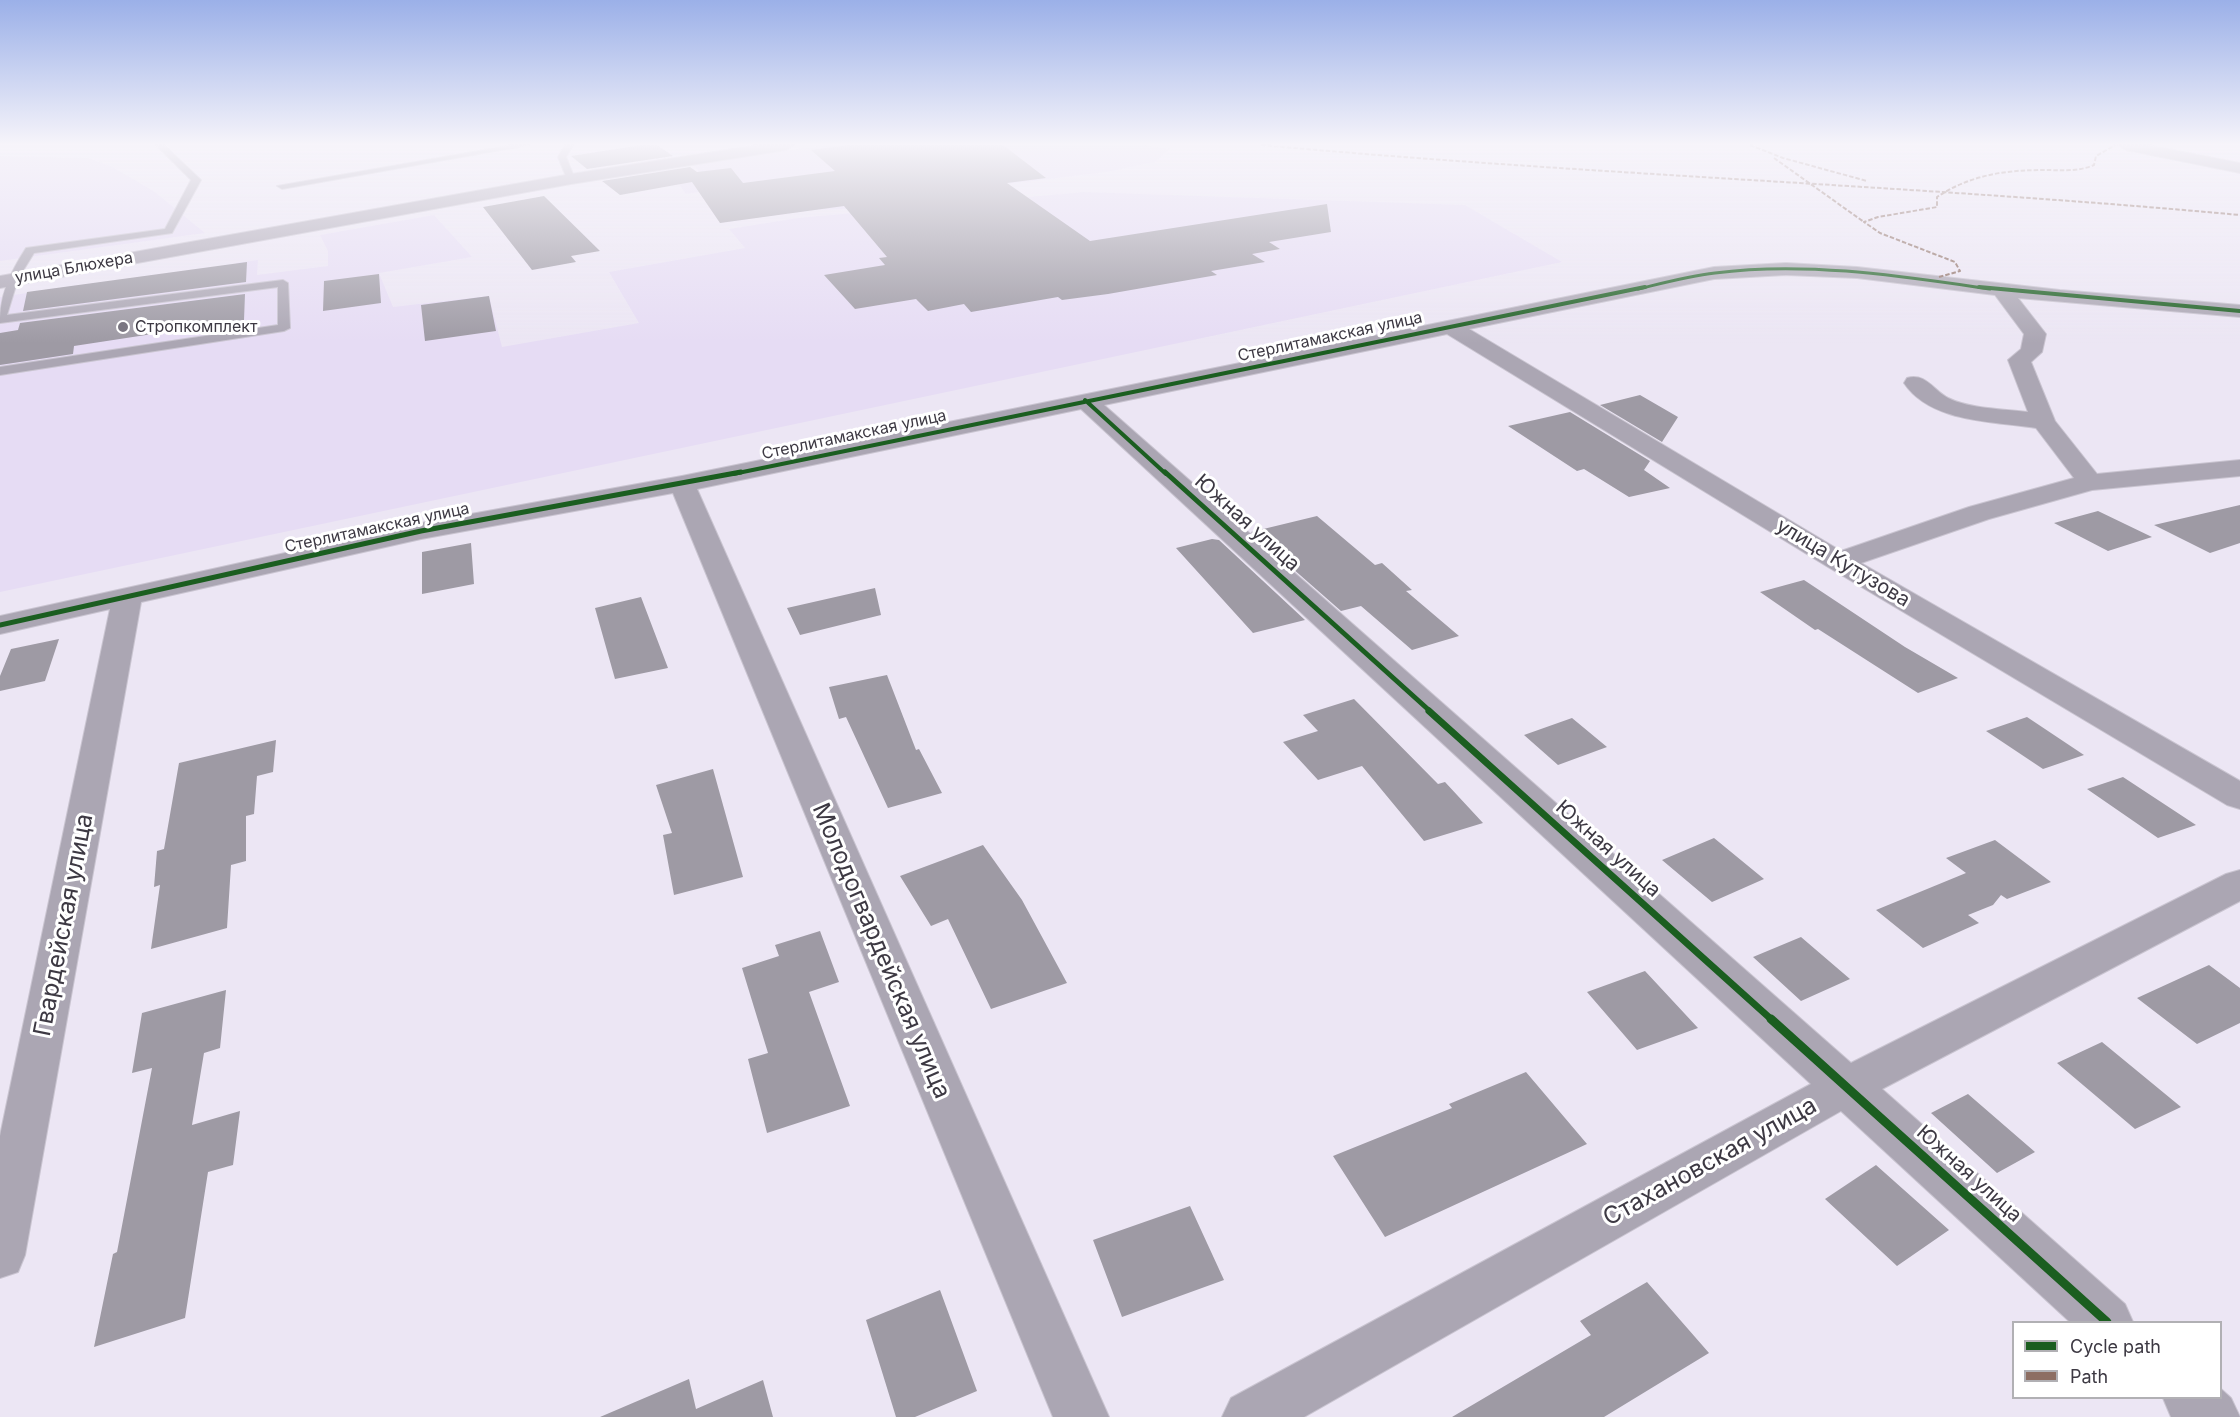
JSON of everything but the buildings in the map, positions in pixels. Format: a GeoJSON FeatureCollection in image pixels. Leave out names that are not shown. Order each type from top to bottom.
{"type":"FeatureCollection","features":[{"type":"Feature","properties":{"kind":"main road","name":"улица Блюхера"},"geometry":{"type":"LineString","coordinates":[[6,280],[391,211]]}},
{"type":"Feature","properties":{"kind":"street","name":"Стерлитамакская улица"},"geometry":{"type":"LineString","coordinates":[[0,625],[421,531],[682,484],[1714,273],[1814,269],[1928,279],[2001,290],[2240,311]]}},
{"type":"Feature","properties":{"kind":"street"},"geometry":{"type":"LineString","coordinates":[[2001,290],[2035,334],[2031,352],[2019,360],[2044,422],[2090,482]]}},
{"type":"Feature","properties":{"kind":"street","name":"улица Кутузова"},"geometry":{"type":"LineString","coordinates":[[1449,326],[1838,561],[2240,796]]}},
{"type":"Feature","properties":{"kind":"street"},"geometry":{"type":"LineString","coordinates":[[1915,383],[1940,403],[1965,410],[2044,422]]}},
{"type":"Feature","properties":{"kind":"street","name":"Южная улица"},"geometry":{"type":"LineString","coordinates":[[1085,400],[2105,1321]]}},
{"type":"Feature","properties":{"kind":"street"},"geometry":{"type":"LineString","coordinates":[[1838,561],[1978,513],[2090,482],[2240,468]]}},
{"type":"Feature","properties":{"kind":"street","name":"Молодогвардейская улица"},"geometry":{"type":"LineString","coordinates":[[682,484],[1082,1417]]}},
{"type":"Feature","properties":{"kind":"street","name":"Гвардейская улица"},"geometry":{"type":"LineString","coordinates":[[0,1255],[128,595]]}},
{"type":"Feature","properties":{"kind":"street","name":"Стахановская улица"},"geometry":{"type":"LineString","coordinates":[[1250,1417],[1847,1086],[2240,884]]}},
{"type":"Feature","properties":{"kind":"street"},"geometry":{"type":"LineString","coordinates":[[2191,1399],[2212,1417]]}},
{"type":"Feature","properties":{"kind":"lane"},"geometry":{"type":"LineString","coordinates":[[0,371],[284,328],[283,283],[1,319],[6,280],[30,250],[169,231],[180,211]]}},
{"type":"Feature","properties":{"kind":"shaded area"},"geometry":{"type":"Polygon","coordinates":[[[0,211],[178,211],[205,233],[0,261],[0,211]]]}},
{"type":"Feature","properties":{"kind":"shaded area"},"geometry":{"type":"Polygon","coordinates":[[[712,211],[806,211],[720,223],[712,211]]]}},
{"type":"Feature","properties":{"kind":"shaded area"},"geometry":{"type":"Polygon","coordinates":[[[874,211],[1475,211],[1562,262],[0,592],[0,297],[87,284],[82,301],[235,280],[236,263],[258,260],[257,275],[328,266],[328,251],[320,235],[434,215],[472,257],[379,273],[393,307],[489,296],[502,347],[639,323],[609,272],[745,248],[729,229],[798,218],[874,211]]]}},
{"type":"Feature","properties":{"kind":"marked path"},"geometry":{"type":"LineString","coordinates":[[1849,211],[1864,222]]}},
{"type":"Feature","properties":{"kind":"marked path"},"geometry":{"type":"LineString","coordinates":[[1913,211],[1878,217],[1864,222],[1880,233],[1955,262],[1960,271],[1939,277]]}},
{"type":"Feature","properties":{"kind":"marked path"},"geometry":{"type":"LineString","coordinates":[[2197,211],[2240,215]]}},
{"type":"Feature","properties":{"kind":"cycle path"},"geometry":{"type":"LineString","coordinates":[[0,625],[421,531],[682,484],[1714,273],[1786,269],[1857,272],[2060,297],[2240,311]]}},
{"type":"Feature","properties":{"kind":"cycle path"},"geometry":{"type":"LineString","coordinates":[[1085,400],[2106,1321]]}},
{"type":"Feature","properties":{"kind":"place","name":"Стропкомплект"},"geometry":{"type":"Point","coordinates":[123,327]}}]}
